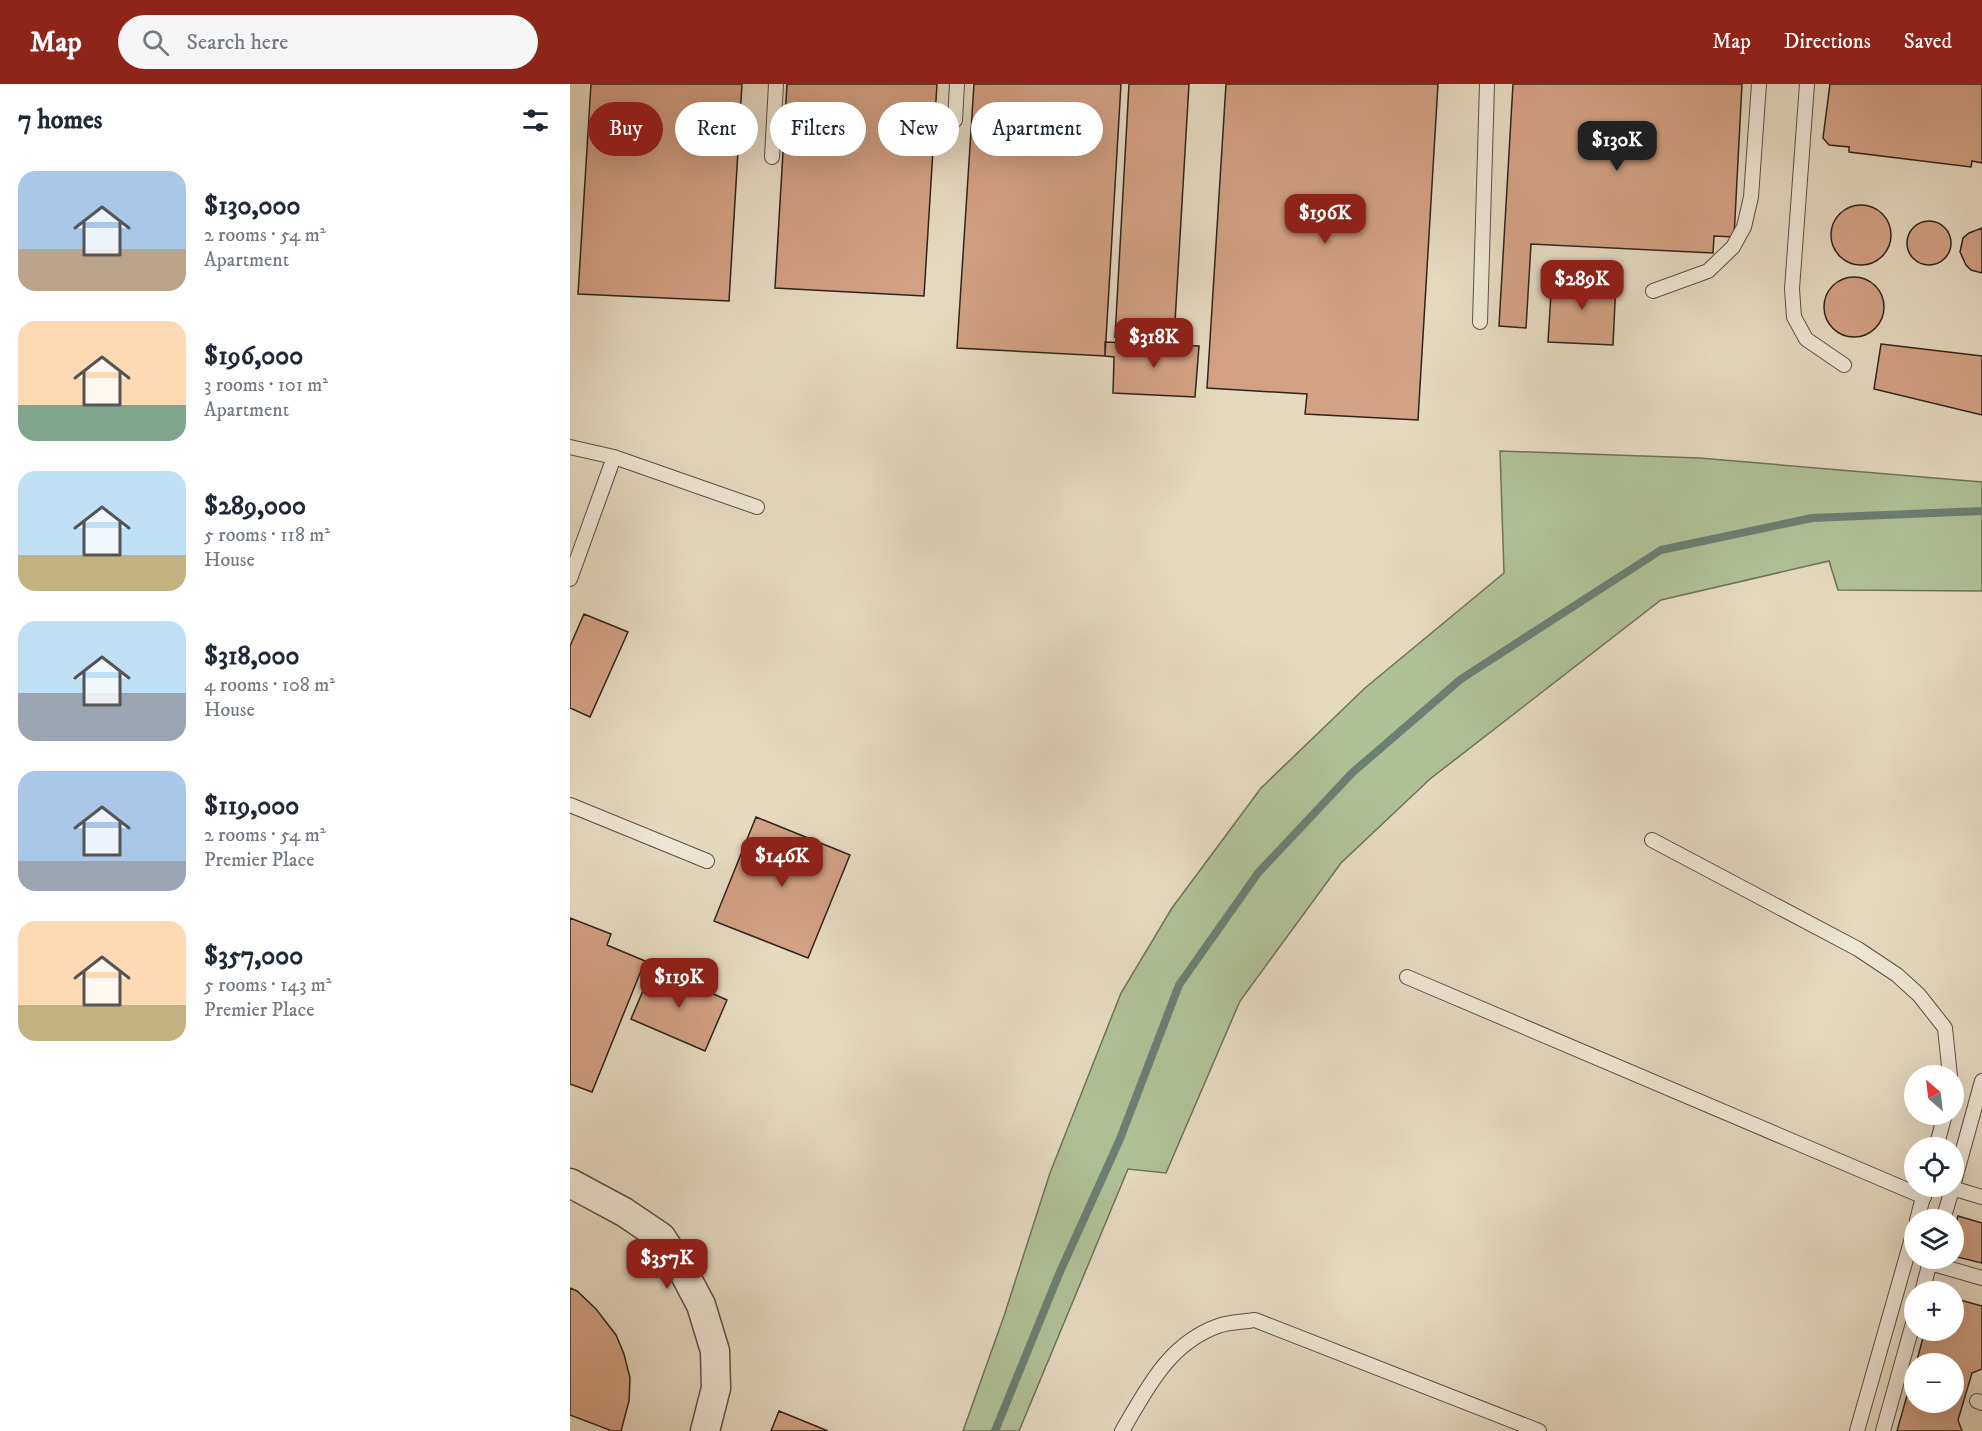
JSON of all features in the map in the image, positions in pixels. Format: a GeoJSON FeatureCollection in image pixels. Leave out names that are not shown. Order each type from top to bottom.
{"type":"FeatureCollection","features":[{"type":"Feature","properties":{"kind":"street"},"geometry":{"type":"LineString","coordinates":[[570,1183],[624,1212],[661,1237],[682,1269],[701,1305],[715,1351],[716,1388],[705,1431]]}},
{"type":"Feature","properties":{"kind":"lane"},"geometry":{"type":"LineString","coordinates":[[772,157],[776,84]]}},
{"type":"Feature","properties":{"kind":"lane"},"geometry":{"type":"LineString","coordinates":[[956,102],[957,84]]}},
{"type":"Feature","properties":{"kind":"lane"},"geometry":{"type":"LineString","coordinates":[[1480,322],[1487,84]]}},
{"type":"Feature","properties":{"kind":"lane"},"geometry":{"type":"LineString","coordinates":[[1653,291],[1708,271],[1733,247],[1744,226],[1751,197],[1759,84]]}},
{"type":"Feature","properties":{"kind":"lane"},"geometry":{"type":"LineString","coordinates":[[1808,84],[1792,289],[1794,317],[1806,339],[1844,365]]}},
{"type":"Feature","properties":{"kind":"lane"},"geometry":{"type":"LineString","coordinates":[[570,447],[614,457],[757,507]]}},
{"type":"Feature","properties":{"kind":"lane"},"geometry":{"type":"LineString","coordinates":[[570,579],[614,457]]}},
{"type":"Feature","properties":{"kind":"lane"},"geometry":{"type":"LineString","coordinates":[[570,805],[707,861]]}},
{"type":"Feature","properties":{"kind":"lane"},"geometry":{"type":"LineString","coordinates":[[1652,840],[1858,949],[1897,975],[1919,994],[1944,1028],[1949,1065]]}},
{"type":"Feature","properties":{"kind":"lane"},"geometry":{"type":"LineString","coordinates":[[1407,977],[1904,1183]]}},
{"type":"Feature","properties":{"kind":"lane"},"geometry":{"type":"LineString","coordinates":[[1964,1147],[1982,1081]]}},
{"type":"Feature","properties":{"kind":"lane"},"geometry":{"type":"LineString","coordinates":[[1964,1191],[1982,1197]]}},
{"type":"Feature","properties":{"kind":"lane"},"geometry":{"type":"LineString","coordinates":[[1857,1431],[1904,1266]]}},
{"type":"Feature","properties":{"kind":"lane"},"geometry":{"type":"LineString","coordinates":[[1955,1269],[1982,1278]]}},
{"type":"Feature","properties":{"kind":"lane"},"geometry":{"type":"LineString","coordinates":[[1124,1430],[1155,1375],[1185,1342],[1219,1325],[1255,1320],[1539,1431]]}},
{"type":"Feature","properties":{"kind":"lane"},"geometry":{"type":"LineString","coordinates":[[1883,1431],[1908,1341]]}},
{"type":"Feature","properties":{"kind":"green space"},"geometry":{"type":"Polygon","coordinates":[[[1500,451],[1699,458],[1982,482],[1982,591],[1838,590],[1829,561],[1661,600],[1430,779],[1341,863],[1240,1001],[1166,1173],[1128,1169],[1019,1431],[963,1431],[1004,1316],[1050,1173],[1121,993],[1172,908],[1261,788],[1365,688],[1504,573],[1500,451]]]}},
{"type":"Feature","properties":{"kind":"building"},"geometry":{"type":"Polygon","coordinates":[[[591,84],[742,84],[741,102],[675,102],[675,156],[738,156],[729,301],[578,294],[588,132],[588,156],[663,156],[663,102],[590,102],[591,84]]]}},
{"type":"Feature","properties":{"kind":"building"},"geometry":{"type":"Polygon","coordinates":[[[787,84],[937,84],[936,102],[878,102],[878,156],[933,156],[924,296],[775,288],[783,156],[866,156],[866,102],[786,102],[787,84]]]}},
{"type":"Feature","properties":{"kind":"building"},"geometry":{"type":"Polygon","coordinates":[[[974,84],[1121,84],[1105,356],[957,348],[971,131],[971,156],[1103,156],[1103,102],[973,102],[974,84]]]}},
{"type":"Feature","properties":{"kind":"building"},"geometry":{"type":"Polygon","coordinates":[[[1129,84],[1189,84],[1174,339],[1115,337],[1129,84]]]}},
{"type":"Feature","properties":{"kind":"building"},"geometry":{"type":"Polygon","coordinates":[[[1226,84],[1438,84],[1418,420],[1305,414],[1307,394],[1207,388],[1226,84]]]}},
{"type":"Feature","properties":{"kind":"building"},"geometry":{"type":"Polygon","coordinates":[[[1513,84],[1742,84],[1734,237],[1714,236],[1713,253],[1531,244],[1526,328],[1499,326],[1513,84]]]}},
{"type":"Feature","properties":{"kind":"building"},"geometry":{"type":"Polygon","coordinates":[[[1830,84],[1982,84],[1982,163],[1972,161],[1971,167],[1849,152],[1849,147],[1829,145],[1823,138],[1830,84]]]}},
{"type":"Feature","properties":{"kind":"building"},"geometry":{"type":"Polygon","coordinates":[[[1861,205],[1878,210],[1886,218],[1891,235],[1886,252],[1878,260],[1861,265],[1844,260],[1836,252],[1831,235],[1836,218],[1844,210],[1861,205]]]}},
{"type":"Feature","properties":{"kind":"building"},"geometry":{"type":"Polygon","coordinates":[[[1929,221],[1938,222],[1945,227],[1950,234],[1950,252],[1945,259],[1938,264],[1929,265],[1920,264],[1913,259],[1908,252],[1907,243],[1908,234],[1913,227],[1920,222],[1929,221]]]}},
{"type":"Feature","properties":{"kind":"building"},"geometry":{"type":"Polygon","coordinates":[[[1982,228],[1982,273],[1971,270],[1960,252],[1963,238],[1982,228]]]}},
{"type":"Feature","properties":{"kind":"building"},"geometry":{"type":"Polygon","coordinates":[[[1552,277],[1616,281],[1613,345],[1548,342],[1552,277]]]}},
{"type":"Feature","properties":{"kind":"building"},"geometry":{"type":"Polygon","coordinates":[[[1854,277],[1871,282],[1879,290],[1884,307],[1879,324],[1871,332],[1854,337],[1837,332],[1829,324],[1824,307],[1829,290],[1837,282],[1854,277]]]}},
{"type":"Feature","properties":{"kind":"building"},"geometry":{"type":"Polygon","coordinates":[[[1105,342],[1199,346],[1195,397],[1113,393],[1114,357],[1105,356],[1105,342]]]}},
{"type":"Feature","properties":{"kind":"building"},"geometry":{"type":"Polygon","coordinates":[[[1881,344],[1982,356],[1982,415],[1874,389],[1881,344]]]}},
{"type":"Feature","properties":{"kind":"building"},"geometry":{"type":"Polygon","coordinates":[[[584,614],[628,632],[590,717],[570,708],[570,646],[584,614]]]}},
{"type":"Feature","properties":{"kind":"building"},"geometry":{"type":"Polygon","coordinates":[[[756,817],[850,855],[808,958],[714,921],[756,817]]]}},
{"type":"Feature","properties":{"kind":"building"},"geometry":{"type":"Polygon","coordinates":[[[570,918],[611,934],[607,945],[645,961],[592,1092],[570,1084],[570,918]]]}},
{"type":"Feature","properties":{"kind":"building"},"geometry":{"type":"Polygon","coordinates":[[[653,967],[727,1000],[705,1051],[631,1019],[653,967]]]}},
{"type":"Feature","properties":{"kind":"building"},"geometry":{"type":"Polygon","coordinates":[[[1964,1218],[1982,1223],[1982,1263],[1964,1259],[1964,1218]]]}},
{"type":"Feature","properties":{"kind":"building"},"geometry":{"type":"Polygon","coordinates":[[[570,1288],[577,1291],[596,1309],[616,1335],[624,1354],[630,1378],[629,1401],[621,1431],[612,1431],[570,1415],[570,1288]]]}},
{"type":"Feature","properties":{"kind":"building"},"geometry":{"type":"Polygon","coordinates":[[[1964,1301],[1982,1306],[1982,1369],[1972,1373],[1964,1400],[1964,1353],[1919,1353],[1922,1341],[1964,1341],[1964,1301]]]}},
{"type":"Feature","properties":{"kind":"building"},"geometry":{"type":"Polygon","coordinates":[[[1904,1406],[1904,1413],[1960,1413],[1958,1420],[1962,1431],[1897,1431],[1904,1406]]]}},
{"type":"Feature","properties":{"kind":"building"},"geometry":{"type":"Polygon","coordinates":[[[779,1411],[828,1431],[771,1431],[779,1411]]]}},
{"type":"Feature","properties":{"kind":"waterway"},"geometry":{"type":"LineString","coordinates":[[995,1431],[1059,1274],[1120,1139],[1179,985],[1258,873],[1352,773],[1461,679],[1661,550],[1812,518],[1982,511]]}}]}
